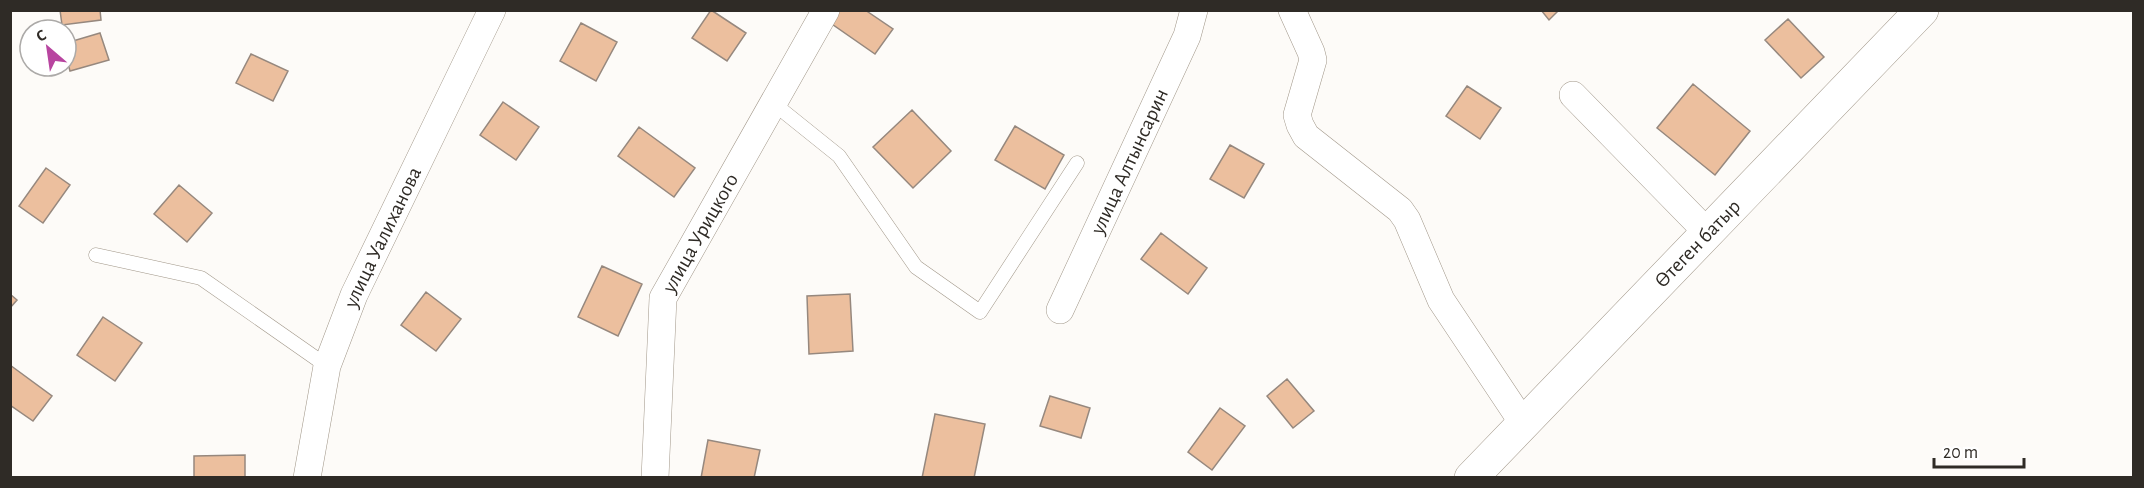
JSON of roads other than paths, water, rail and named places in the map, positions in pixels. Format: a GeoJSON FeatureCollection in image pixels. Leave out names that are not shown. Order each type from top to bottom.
{"type":"FeatureCollection","features":[{"type":"Feature","properties":{"kind":"street","name":"улица Уалиханова"},"geometry":{"type":"LineString","coordinates":[[307,477],[327,366],[354,295],[492,10]]}},
{"type":"Feature","properties":{"kind":"street","name":"улица Урицкого"},"geometry":{"type":"LineString","coordinates":[[655,477],[663,298],[826,10]]}},
{"type":"Feature","properties":{"kind":"street","name":"улица Алтынсарин"},"geometry":{"type":"LineString","coordinates":[[1060,310],[1187,36],[1194,10]]}},
{"type":"Feature","properties":{"kind":"street"},"geometry":{"type":"LineString","coordinates":[[1292,10],[1311,52],[1312,60],[1297,115],[1300,126],[1306,136],[1400,210],[1407,220],[1441,300],[1523,423]]}},
{"type":"Feature","properties":{"kind":"street","name":"Өтеген батыр"},"geometry":{"type":"LineString","coordinates":[[1471,477],[1922,10]]}},
{"type":"Feature","properties":{"kind":"street"},"geometry":{"type":"LineString","coordinates":[[1573,95],[1707,232]]}},
{"type":"Feature","properties":{"kind":"lane"},"geometry":{"type":"LineString","coordinates":[[773,103],[839,156],[916,267],[980,312],[1077,163]]}},
{"type":"Feature","properties":{"kind":"lane"},"geometry":{"type":"LineString","coordinates":[[96,255],[201,278],[327,366]]}}]}
